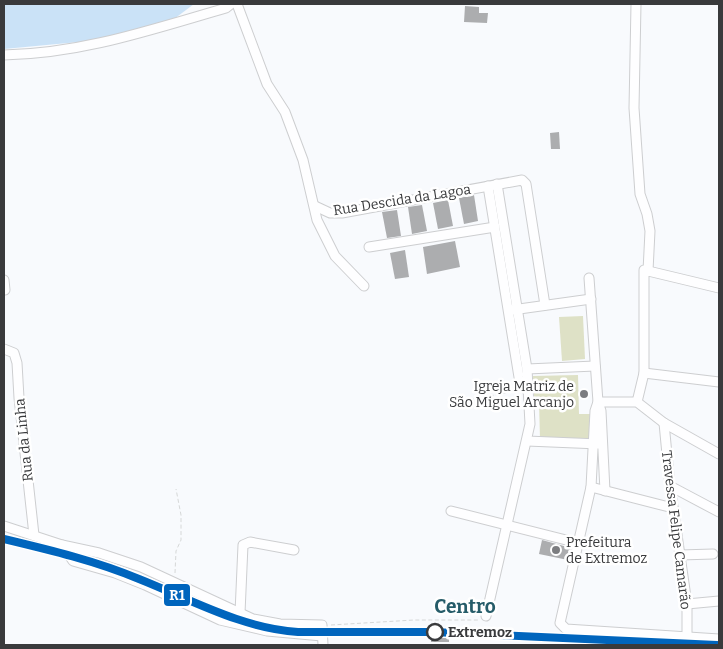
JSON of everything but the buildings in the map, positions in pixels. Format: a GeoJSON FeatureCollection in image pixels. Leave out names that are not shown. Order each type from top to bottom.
{"type":"FeatureCollection","features":[{"type":"Feature","properties":{"kind":"street"},"geometry":{"type":"LineString","coordinates":[[4,55],[39,55],[96,44],[226,8],[231,4]]}},
{"type":"Feature","properties":{"kind":"street","name":"Rua Descida da Lagoa"},"geometry":{"type":"LineString","coordinates":[[237,4],[268,84],[285,112],[303,160],[316,206],[330,213],[342,212],[520,179],[526,184],[544,306]]}},
{"type":"Feature","properties":{"kind":"street"},"geometry":{"type":"LineString","coordinates":[[636,4],[634,108],[640,194],[648,214],[650,231],[648,271]]}},
{"type":"Feature","properties":{"kind":"street"},"geometry":{"type":"LineString","coordinates":[[486,616],[506,524],[527,442],[530,412],[527,390],[529,383],[498,184]]}},
{"type":"Feature","properties":{"kind":"street"},"geometry":{"type":"LineString","coordinates":[[488,186],[519,377],[522,385],[527,390]]}},
{"type":"Feature","properties":{"kind":"street"},"geometry":{"type":"LineString","coordinates":[[316,206],[317,220],[335,256],[364,286]]}},
{"type":"Feature","properties":{"kind":"street"},"geometry":{"type":"LineString","coordinates":[[369,247],[494,226]]}},
{"type":"Feature","properties":{"kind":"street"},"geometry":{"type":"LineString","coordinates":[[637,402],[644,373],[644,270],[719,288]]}},
{"type":"Feature","properties":{"kind":"street"},"geometry":{"type":"LineString","coordinates":[[589,278],[598,402],[595,411],[605,491]]}},
{"type":"Feature","properties":{"kind":"street"},"geometry":{"type":"LineString","coordinates":[[507,310],[591,299]]}},
{"type":"Feature","properties":{"kind":"street","name":"Rua da Linha"},"geometry":{"type":"LineString","coordinates":[[6,349],[16,355],[34,535]]}},
{"type":"Feature","properties":{"kind":"street"},"geometry":{"type":"LineString","coordinates":[[527,369],[595,366]]}},
{"type":"Feature","properties":{"kind":"street"},"geometry":{"type":"LineString","coordinates":[[644,373],[719,382]]}},
{"type":"Feature","properties":{"kind":"street"},"geometry":{"type":"LineString","coordinates":[[598,402],[637,402],[664,423],[719,454]]}},
{"type":"Feature","properties":{"kind":"street","name":"Travessa Felipe Camarão"},"geometry":{"type":"LineString","coordinates":[[664,423],[670,486],[687,604],[688,641]]}},
{"type":"Feature","properties":{"kind":"street"},"geometry":{"type":"LineString","coordinates":[[527,442],[599,444]]}},
{"type":"Feature","properties":{"kind":"street"},"geometry":{"type":"LineString","coordinates":[[599,444],[592,487],[560,616],[560,623],[566,629],[688,641],[719,639]]}},
{"type":"Feature","properties":{"kind":"street"},"geometry":{"type":"LineString","coordinates":[[670,486],[719,512]]}},
{"type":"Feature","properties":{"kind":"street"},"geometry":{"type":"LineString","coordinates":[[592,487],[673,508]]}},
{"type":"Feature","properties":{"kind":"street"},"geometry":{"type":"LineString","coordinates":[[451,511],[578,543]]}},
{"type":"Feature","properties":{"kind":"street"},"geometry":{"type":"LineString","coordinates":[[4,526],[62,545],[100,553],[141,567],[240,612],[244,616],[266,622],[322,626],[322,640],[267,631],[220,620],[145,585],[115,573],[73,561],[62,545]]}},
{"type":"Feature","properties":{"kind":"street"},"geometry":{"type":"LineString","coordinates":[[240,612],[242,545],[250,542],[294,550]]}},
{"type":"Feature","properties":{"kind":"street"},"geometry":{"type":"LineString","coordinates":[[680,555],[713,554]]}},
{"type":"Feature","properties":{"kind":"street"},"geometry":{"type":"LineString","coordinates":[[687,604],[719,601]]}},
{"type":"Feature","properties":{"kind":"path"},"geometry":{"type":"LineString","coordinates":[[464,401],[477,400],[488,395],[527,390]]}},
{"type":"Feature","properties":{"kind":"path"},"geometry":{"type":"LineString","coordinates":[[174,582],[176,551],[181,540],[181,515],[176,490]]}},
{"type":"Feature","properties":{"kind":"path"},"geometry":{"type":"LineString","coordinates":[[322,626],[414,620],[479,620],[486,616]]}},
{"type":"Feature","properties":{"kind":"green space"},"geometry":{"type":"Polygon","coordinates":[[[583,316],[585,359],[562,361],[559,317],[583,316]]]}},
{"type":"Feature","properties":{"kind":"green space"},"geometry":{"type":"Polygon","coordinates":[[[578,375],[579,414],[591,414],[592,438],[540,439],[539,401],[534,401],[533,376],[578,375]]]}},
{"type":"Feature","properties":{"kind":"water"},"geometry":{"type":"Polygon","coordinates":[[[4,4],[194,4],[174,19],[146,28],[89,41],[4,49],[4,4]]]}},
{"type":"Feature","properties":{"kind":"transit line","name":"R1"},"geometry":{"type":"LineString","coordinates":[[4,539],[90,561],[139,579],[217,612],[257,625],[277,629],[298,632],[433,632],[717,645]]}},
{"type":"Feature","properties":{"kind":"place","name":"Igreja Matriz de São Miguel Arcanjo"},"geometry":{"type":"Point","coordinates":[584,394]}},
{"type":"Feature","properties":{"kind":"place","name":"Prefeitura de Extremoz"},"geometry":{"type":"Point","coordinates":[556,550]}},
{"type":"Feature","properties":{"kind":"place","name":"Extremoz"},"geometry":{"type":"Point","coordinates":[435,632]}},
{"type":"Feature","properties":{"kind":"district","name":"Centro"},"geometry":{"type":"Point","coordinates":[465,606]}}]}
